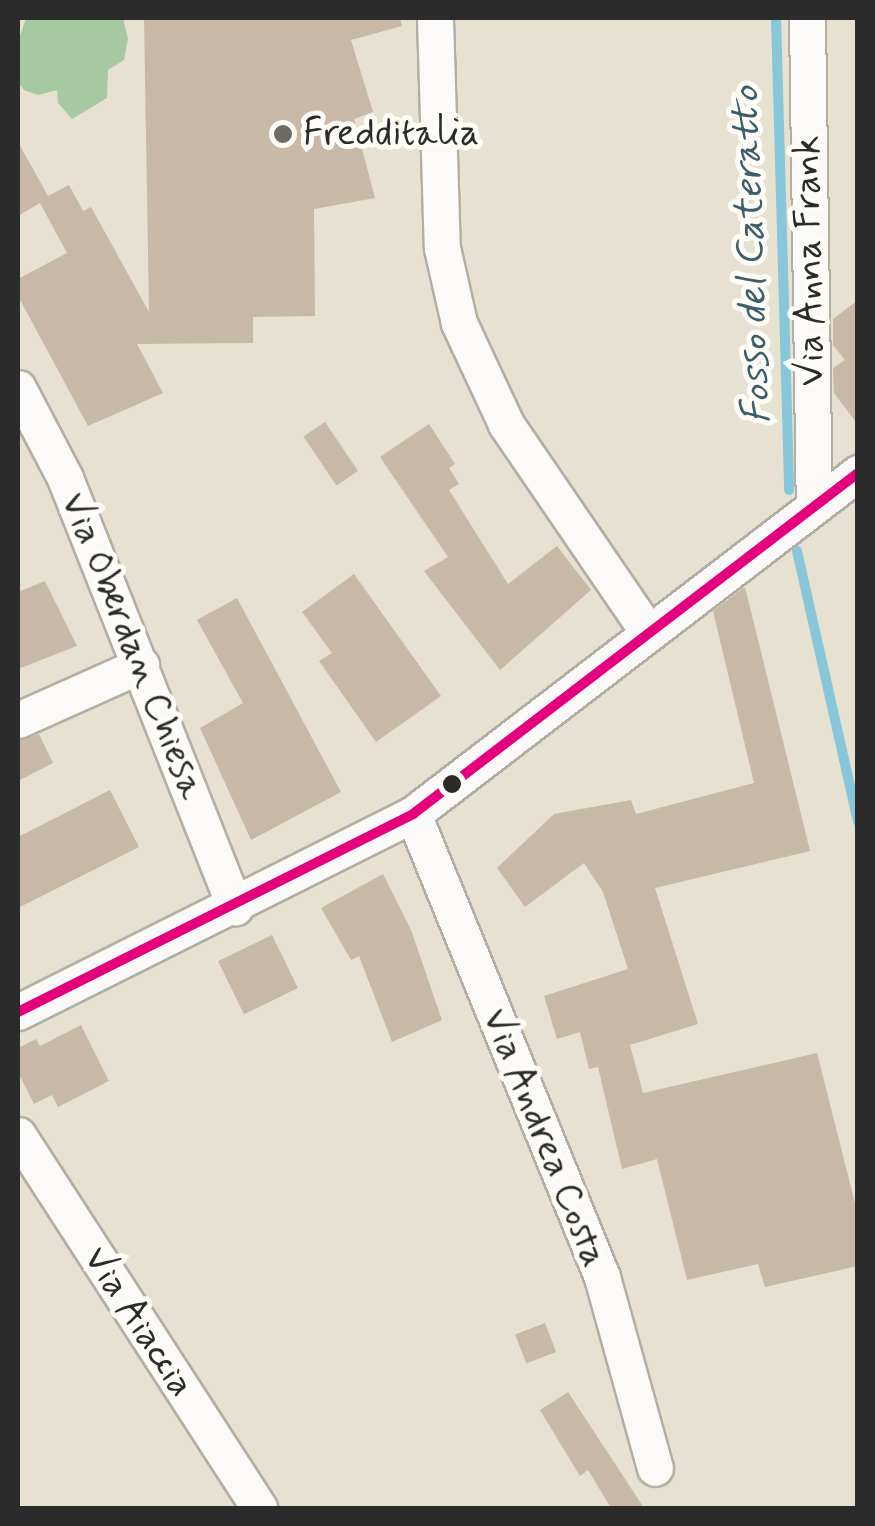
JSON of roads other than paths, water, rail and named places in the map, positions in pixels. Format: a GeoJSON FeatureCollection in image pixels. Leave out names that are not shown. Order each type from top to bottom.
{"type":"FeatureCollection","features":[{"type":"Feature","properties":{"kind":"street"},"geometry":{"type":"LineString","coordinates":[[436,18],[442,248],[459,323],[506,424],[647,631]]}},
{"type":"Feature","properties":{"kind":"street","name":"Via Anna Frank"},"geometry":{"type":"LineString","coordinates":[[807,18],[814,504]]}},
{"type":"Feature","properties":{"kind":"street","name":"Via Oberdan Chiesa"},"geometry":{"type":"LineString","coordinates":[[18,388],[66,478],[234,908]]}},
{"type":"Feature","properties":{"kind":"street"},"geometry":{"type":"LineString","coordinates":[[18,1012],[234,908],[413,814],[858,472]]}},
{"type":"Feature","properties":{"kind":"street"},"geometry":{"type":"LineString","coordinates":[[18,720],[142,666]]}},
{"type":"Feature","properties":{"kind":"street","name":"Via Andrea Costa"},"geometry":{"type":"LineString","coordinates":[[413,814],[602,1277],[655,1468]]}},
{"type":"Feature","properties":{"kind":"street","name":"Via Aiaccia"},"geometry":{"type":"LineString","coordinates":[[18,1135],[259,1508]]}},
{"type":"Feature","properties":{"kind":"waterway","name":"Fosso del Cateratto"},"geometry":{"type":"LineString","coordinates":[[776,18],[789,490]]}},
{"type":"Feature","properties":{"kind":"waterway","name":"Fosso del Cateratto"},"geometry":{"type":"LineString","coordinates":[[797,551],[858,821]]}},
{"type":"Feature","properties":{"kind":"place","name":"Fredditalia"},"geometry":{"type":"Point","coordinates":[283,134]}}]}
